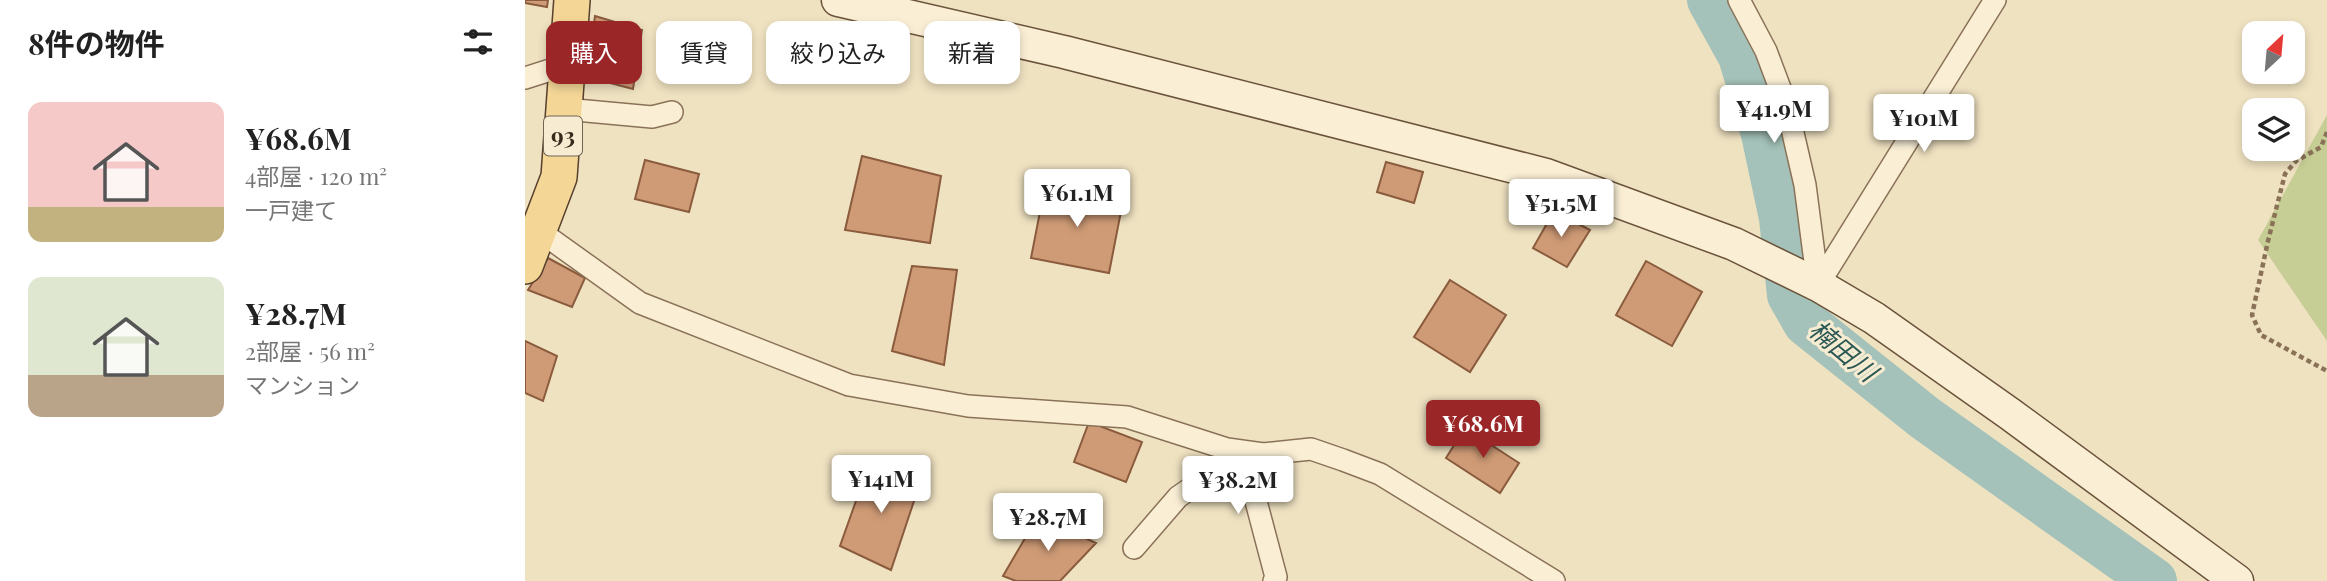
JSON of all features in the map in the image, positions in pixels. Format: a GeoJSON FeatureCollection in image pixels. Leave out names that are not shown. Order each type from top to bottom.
{"type":"FeatureCollection","features":[{"type":"Feature","properties":{"kind":"main road","name":"93"},"geometry":{"type":"LineString","coordinates":[[571,21],[572,0]]}},
{"type":"Feature","properties":{"kind":"main road","name":"93"},"geometry":{"type":"LineString","coordinates":[[525,266],[559,177],[567,84]]}},
{"type":"Feature","properties":{"kind":"street"},"geometry":{"type":"LineString","coordinates":[[838,0],[1064,52],[1546,175],[1734,244],[1818,285],[1874,318],[2237,581]]}},
{"type":"Feature","properties":{"kind":"street"},"geometry":{"type":"LineString","coordinates":[[1739,0],[1766,51],[1787,107],[1805,186],[1818,285]]}},
{"type":"Feature","properties":{"kind":"street"},"geometry":{"type":"LineString","coordinates":[[1818,285],[1995,0]]}},
{"type":"Feature","properties":{"kind":"street"},"geometry":{"type":"LineString","coordinates":[[525,78],[546,71]]}},
{"type":"Feature","properties":{"kind":"street"},"geometry":{"type":"LineString","coordinates":[[565,109],[652,117],[672,112]]}},
{"type":"Feature","properties":{"kind":"street"},"geometry":{"type":"LineString","coordinates":[[538,230],[640,303],[849,386],[968,406],[1126,417],[1243,452],[1262,454],[1311,449],[1380,474],[1554,581]]}},
{"type":"Feature","properties":{"kind":"street"},"geometry":{"type":"LineString","coordinates":[[1134,548],[1178,497],[1243,452]]}},
{"type":"Feature","properties":{"kind":"street"},"geometry":{"type":"LineString","coordinates":[[1243,452],[1276,577],[1274,581]]}},
{"type":"Feature","properties":{"kind":"path"},"geometry":{"type":"LineString","coordinates":[[2327,132],[2321,147],[2296,160],[2285,174],[2252,315],[2261,335],[2327,370]]}},
{"type":"Feature","properties":{"kind":"green space"},"geometry":{"type":"Polygon","coordinates":[[[2327,115],[2327,341],[2258,240],[2302,161],[2305,161],[2305,155],[2327,115]]]}},
{"type":"Feature","properties":{"kind":"building"},"geometry":{"type":"Polygon","coordinates":[[[525,0],[548,0],[547,7],[525,3],[525,0]]]}},
{"type":"Feature","properties":{"kind":"building"},"geometry":{"type":"Polygon","coordinates":[[[595,16],[612,21],[594,21],[595,16]]]}},
{"type":"Feature","properties":{"kind":"building"},"geometry":{"type":"Polygon","coordinates":[[[614,84],[634,84],[633,89],[614,84]]]}},
{"type":"Feature","properties":{"kind":"building"},"geometry":{"type":"Polygon","coordinates":[[[862,156],[941,176],[930,243],[845,230],[862,156]]]}},
{"type":"Feature","properties":{"kind":"building"},"geometry":{"type":"Polygon","coordinates":[[[645,160],[699,174],[689,212],[635,199],[645,160]]]}},
{"type":"Feature","properties":{"kind":"building"},"geometry":{"type":"Polygon","coordinates":[[[1386,162],[1423,172],[1414,203],[1377,192],[1386,162]]]}},
{"type":"Feature","properties":{"kind":"building"},"geometry":{"type":"Polygon","coordinates":[[[1045,186],[1123,201],[1109,273],[1031,258],[1045,186]]]}},
{"type":"Feature","properties":{"kind":"building"},"geometry":{"type":"Polygon","coordinates":[[[1554,211],[1590,230],[1567,267],[1533,248],[1554,211]]]}},
{"type":"Feature","properties":{"kind":"building"},"geometry":{"type":"Polygon","coordinates":[[[548,258],[585,278],[572,307],[528,290],[548,258]]]}},
{"type":"Feature","properties":{"kind":"building"},"geometry":{"type":"Polygon","coordinates":[[[1646,261],[1702,292],[1672,346],[1616,315],[1646,261]]]}},
{"type":"Feature","properties":{"kind":"building"},"geometry":{"type":"Polygon","coordinates":[[[912,266],[957,270],[944,365],[892,351],[912,266]]]}},
{"type":"Feature","properties":{"kind":"building"},"geometry":{"type":"Polygon","coordinates":[[[1450,280],[1506,315],[1470,372],[1414,337],[1450,280]]]}},
{"type":"Feature","properties":{"kind":"building"},"geometry":{"type":"Polygon","coordinates":[[[525,341],[557,356],[543,401],[525,393],[525,341]]]}},
{"type":"Feature","properties":{"kind":"building"},"geometry":{"type":"Polygon","coordinates":[[[1089,422],[1142,442],[1126,482],[1074,462],[1089,422]]]}},
{"type":"Feature","properties":{"kind":"building"},"geometry":{"type":"Polygon","coordinates":[[[1465,428],[1519,463],[1500,493],[1446,458],[1465,428]]]}},
{"type":"Feature","properties":{"kind":"building"},"geometry":{"type":"Polygon","coordinates":[[[868,467],[923,474],[891,570],[840,546],[868,467]]]}},
{"type":"Feature","properties":{"kind":"building"},"geometry":{"type":"Polygon","coordinates":[[[1038,516],[1096,543],[1060,581],[1016,581],[1003,576],[1038,516]]]}},
{"type":"Feature","properties":{"kind":"waterway","name":"楠田川"},"geometry":{"type":"LineString","coordinates":[[1710,0],[1741,56],[1764,134],[1782,218],[1790,295],[1806,323],[1925,418],[2154,581]]}}]}
